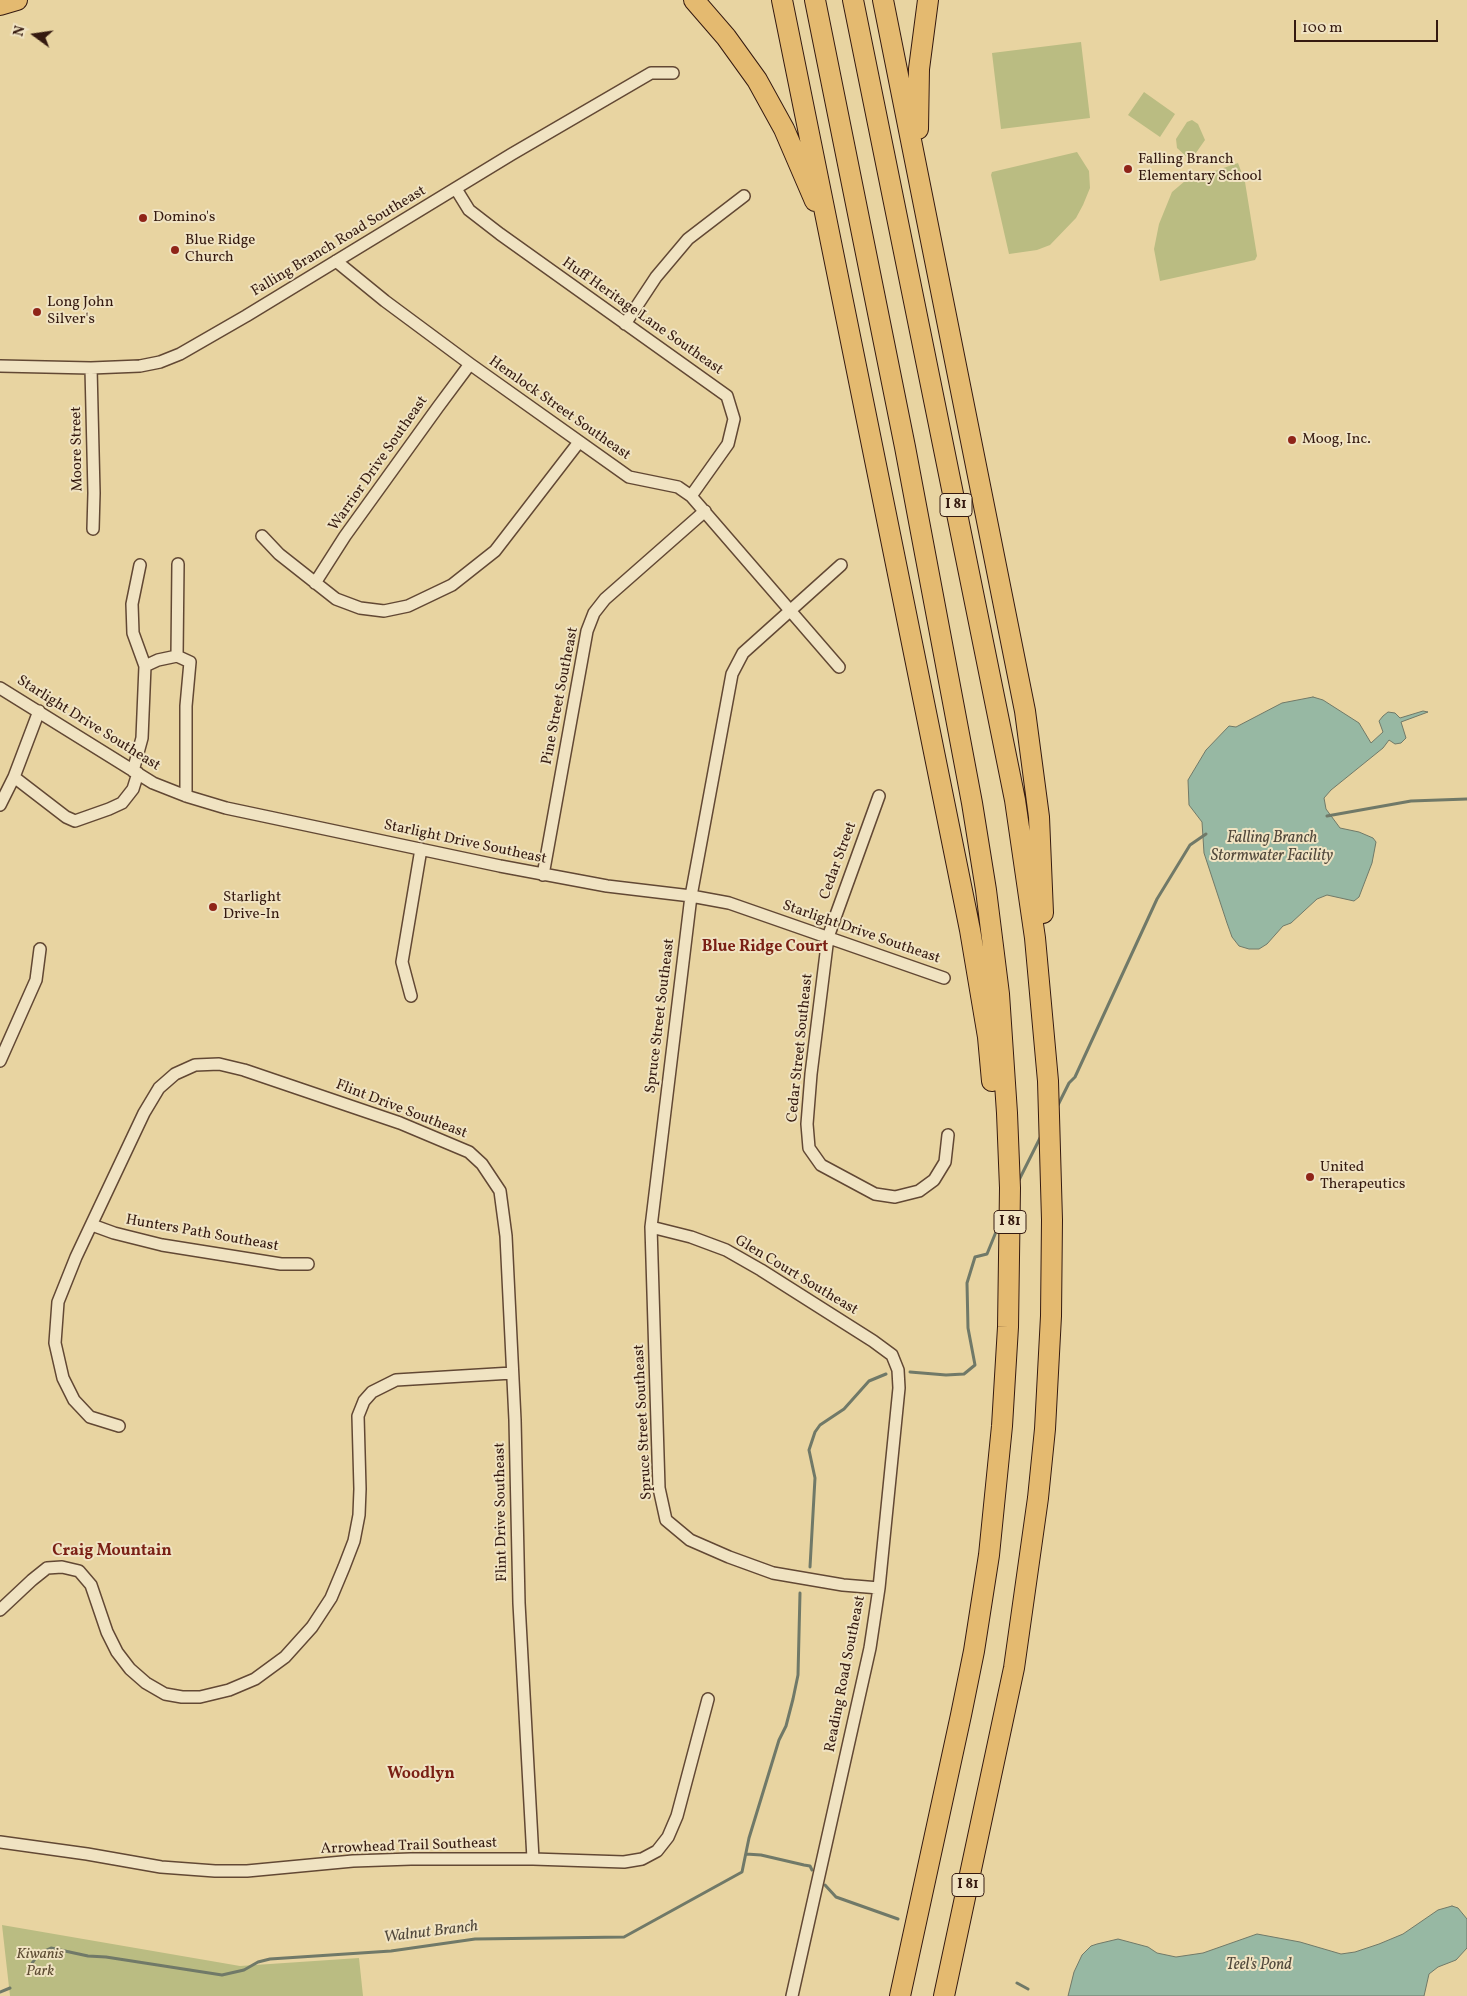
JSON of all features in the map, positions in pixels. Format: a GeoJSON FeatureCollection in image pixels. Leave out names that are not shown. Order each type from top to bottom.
{"type":"FeatureCollection","features":[{"type":"Feature","properties":{"kind":"highway"},"geometry":{"type":"LineString","coordinates":[[0,5],[16,0]]}},
{"type":"Feature","properties":{"kind":"highway"},"geometry":{"type":"LineString","coordinates":[[694,0],[726,37],[757,80],[784,129],[830,232]]}},
{"type":"Feature","properties":{"kind":"highway"},"geometry":{"type":"LineString","coordinates":[[782,0],[966,911],[988,1037],[996,1163],[1002,1426]]}},
{"type":"Feature","properties":{"kind":"highway","name":"I 81"},"geometry":{"type":"LineString","coordinates":[[816,0],[905,447],[972,803],[986,890],[1004,1053],[1010,1188],[1008,1327],[1002,1426],[988,1555],[974,1651],[900,1996]]}},
{"type":"Feature","properties":{"kind":"highway","name":"I 81"},"geometry":{"type":"LineString","coordinates":[[854,0],[1008,761],[1024,860],[1043,1013],[1051,1150],[1052,1268],[1048,1373],[1038,1498],[1014,1668],[944,1996]]}},
{"type":"Feature","properties":{"kind":"highway"},"geometry":{"type":"LineString","coordinates":[[883,0],[1025,711],[1038,808],[1042,866],[1043,1013]]}},
{"type":"Feature","properties":{"kind":"highway"},"geometry":{"type":"LineString","coordinates":[[922,191],[918,89],[928,0]]}},
{"type":"Feature","properties":{"kind":"street","name":"Falling Branch Road Southeast"},"geometry":{"type":"LineString","coordinates":[[0,366],[91,368],[140,366],[160,362],[180,354],[651,73],[673,73]]}},
{"type":"Feature","properties":{"kind":"street","name":"Huff Heritage Lane Southeast"},"geometry":{"type":"LineString","coordinates":[[456,189],[469,210],[500,234],[727,396],[734,419],[728,444],[692,496]]}},
{"type":"Feature","properties":{"kind":"street"},"geometry":{"type":"LineString","coordinates":[[625,324],[656,277],[688,239],[744,196]]}},
{"type":"Feature","properties":{"kind":"street","name":"Hemlock Street Southeast"},"geometry":{"type":"LineString","coordinates":[[336,261],[384,301],[629,477],[678,487],[692,496],[792,610],[839,667]]}},
{"type":"Feature","properties":{"kind":"street","name":"Warrior Drive Southeast"},"geometry":{"type":"LineString","coordinates":[[315,583],[438,406],[470,364]]}},
{"type":"Feature","properties":{"kind":"street","name":"Moore Street"},"geometry":{"type":"LineString","coordinates":[[91,368],[94,493],[92,529]]}},
{"type":"Feature","properties":{"kind":"street"},"geometry":{"type":"LineString","coordinates":[[262,536],[279,554],[336,599],[360,608],[384,611],[408,606],[452,585],[495,551],[578,442]]}},
{"type":"Feature","properties":{"kind":"street","name":"Pine Street Southeast"},"geometry":{"type":"LineString","coordinates":[[543,875],[587,630],[594,612],[605,599],[705,511]]}},
{"type":"Feature","properties":{"kind":"street"},"geometry":{"type":"LineString","coordinates":[[178,564],[178,656]]}},
{"type":"Feature","properties":{"kind":"street"},"geometry":{"type":"LineString","coordinates":[[14,778],[66,817],[75,821],[109,809],[122,802],[132,789],[142,738],[145,666],[133,633],[132,604],[140,565]]}},
{"type":"Feature","properties":{"kind":"street","name":"Spruce Street Southeast"},"geometry":{"type":"LineString","coordinates":[[842,565],[743,654],[732,674],[691,896],[651,1228],[659,1488],[666,1520],[690,1540],[773,1573],[843,1585],[879,1588]]}},
{"type":"Feature","properties":{"kind":"street"},"geometry":{"type":"LineString","coordinates":[[145,666],[158,660],[178,656],[190,662],[186,706],[186,796]]}},
{"type":"Feature","properties":{"kind":"street","name":"Starlight Drive Southeast"},"geometry":{"type":"LineString","coordinates":[[0,688],[153,783],[186,796],[226,808],[543,875],[607,886],[729,902],[944,978]]}},
{"type":"Feature","properties":{"kind":"street"},"geometry":{"type":"LineString","coordinates":[[0,804],[14,778],[39,711]]}},
{"type":"Feature","properties":{"kind":"street","name":"Cedar Street"},"geometry":{"type":"LineString","coordinates":[[828,937],[879,796]]}},
{"type":"Feature","properties":{"kind":"street"},"geometry":{"type":"LineString","coordinates":[[411,996],[402,962],[421,849]]}},
{"type":"Feature","properties":{"kind":"street","name":"Cedar Street Southeast"},"geometry":{"type":"LineString","coordinates":[[828,937],[811,1074],[807,1124],[809,1148],[820,1165],[875,1194],[895,1197],[919,1191],[934,1180],[945,1162],[948,1135]]}},
{"type":"Feature","properties":{"kind":"street"},"geometry":{"type":"LineString","coordinates":[[0,1061],[36,980],[40,949]]}},
{"type":"Feature","properties":{"kind":"street","name":"Flint Drive Southeast"},"geometry":{"type":"LineString","coordinates":[[119,1426],[90,1417],[74,1400],[63,1378],[55,1343],[58,1302],[76,1257],[144,1113],[159,1088],[175,1074],[194,1064],[219,1064],[244,1070],[400,1123],[469,1152],[482,1164],[500,1191],[506,1236],[515,1420],[520,1602],[533,1859]]}},
{"type":"Feature","properties":{"kind":"street","name":"Hunters Path Southeast"},"geometry":{"type":"LineString","coordinates":[[92,1225],[114,1233],[162,1245],[281,1264],[308,1264]]}},
{"type":"Feature","properties":{"kind":"street","name":"Glen Court Southeast"},"geometry":{"type":"LineString","coordinates":[[651,1228],[691,1237],[726,1250],[857,1330],[892,1355]]}},
{"type":"Feature","properties":{"kind":"street","name":"Reading Road Southeast"},"geometry":{"type":"LineString","coordinates":[[792,1996],[870,1648],[879,1588],[899,1388],[898,1370],[892,1355]]}},
{"type":"Feature","properties":{"kind":"street"},"geometry":{"type":"LineString","coordinates":[[0,1610],[47,1568],[62,1567],[71,1569],[79,1572],[91,1585],[107,1632],[117,1652],[130,1669],[146,1683],[165,1694],[182,1697],[200,1697],[230,1690],[255,1680],[285,1656],[312,1627],[331,1598],[344,1567],[354,1541],[359,1515],[358,1416],[364,1401],[372,1392],[396,1380],[512,1373]]}},
{"type":"Feature","properties":{"kind":"street","name":"Arrowhead Trail Southeast"},"geometry":{"type":"LineString","coordinates":[[0,1842],[161,1867],[215,1871],[353,1861],[438,1858],[624,1862],[642,1859],[657,1851],[668,1837],[677,1816],[708,1699]]}},
{"type":"Feature","properties":{"kind":"green space"},"geometry":{"type":"Polygon","coordinates":[[[1081,42],[1090,118],[1001,129],[992,53],[1081,42]]]}},
{"type":"Feature","properties":{"kind":"green space"},"geometry":{"type":"Polygon","coordinates":[[[1144,92],[1175,114],[1160,137],[1128,115],[1144,92]]]}},
{"type":"Feature","properties":{"kind":"green space"},"geometry":{"type":"Polygon","coordinates":[[[1192,120],[1198,124],[1205,140],[1191,160],[1177,148],[1176,139],[1187,122],[1192,120]]]}},
{"type":"Feature","properties":{"kind":"green space"},"geometry":{"type":"Polygon","coordinates":[[[1077,152],[1089,171],[1090,188],[1076,218],[1050,245],[1037,250],[1009,254],[991,175],[992,172],[1077,152]]]}},
{"type":"Feature","properties":{"kind":"green space"},"geometry":{"type":"Polygon","coordinates":[[[1238,163],[1245,182],[1257,256],[1255,260],[1160,281],[1154,249],[1159,224],[1172,192],[1185,181],[1238,163]]]}},
{"type":"Feature","properties":{"kind":"green space","name":"Kiwanis Park"},"geometry":{"type":"Polygon","coordinates":[[[2,1925],[240,1966],[359,1958],[363,1996],[10,1996],[2,1925]]]}},
{"type":"Feature","properties":{"kind":"water","name":"Falling Branch Stormwater Facility"},"geometry":{"type":"Polygon","coordinates":[[[1313,697],[1323,700],[1359,723],[1371,743],[1383,732],[1379,721],[1388,712],[1395,713],[1400,718],[1423,711],[1428,712],[1401,722],[1406,738],[1401,743],[1395,744],[1389,740],[1383,748],[1331,790],[1324,798],[1326,809],[1340,828],[1359,832],[1373,838],[1376,842],[1372,863],[1359,897],[1354,901],[1327,895],[1317,899],[1291,923],[1283,926],[1267,944],[1259,949],[1249,949],[1239,946],[1232,937],[1204,853],[1202,822],[1189,805],[1188,780],[1206,750],[1229,726],[1236,727],[1282,703],[1313,697]]]}},
{"type":"Feature","properties":{"kind":"water","name":"Teel's Pond"},"geometry":{"type":"Polygon","coordinates":[[[1452,1906],[1458,1908],[1467,1919],[1467,1948],[1456,1960],[1438,1967],[1429,1974],[1424,1996],[1068,1996],[1074,1972],[1082,1955],[1091,1946],[1118,1939],[1148,1947],[1157,1953],[1176,1957],[1203,1953],[1257,1934],[1300,1942],[1341,1954],[1355,1952],[1403,1934],[1438,1910],[1452,1906]]]}},
{"type":"Feature","properties":{"kind":"waterway"},"geometry":{"type":"LineString","coordinates":[[1327,816],[1411,801],[1467,799]]}},
{"type":"Feature","properties":{"kind":"waterway"},"geometry":{"type":"LineString","coordinates":[[1057,1107],[1069,1083],[1075,1077],[1157,899],[1190,845],[1206,834]]}},
{"type":"Feature","properties":{"kind":"waterway"},"geometry":{"type":"LineString","coordinates":[[1018,1182],[1041,1136]]}},
{"type":"Feature","properties":{"kind":"waterway"},"geometry":{"type":"LineString","coordinates":[[910,1372],[946,1375],[964,1374],[975,1365],[968,1328],[967,1283],[975,1257],[987,1254],[1000,1222]]}},
{"type":"Feature","properties":{"kind":"waterway"},"geometry":{"type":"LineString","coordinates":[[810,1567],[815,1478],[809,1450],[815,1432],[820,1425],[844,1409],[869,1381],[886,1374]]}},
{"type":"Feature","properties":{"kind":"waterway","name":"Walnut Branch"},"geometry":{"type":"LineString","coordinates":[[31,1965],[38,1954],[51,1948],[88,1956],[106,1957],[222,1975],[244,1970],[258,1962],[270,1959],[391,1951],[475,1939],[624,1937],[742,1872],[749,1838],[779,1740],[786,1726],[798,1675],[800,1593]]}},
{"type":"Feature","properties":{"kind":"waterway","name":"Walnut Branch"},"geometry":{"type":"LineString","coordinates":[[746,1854],[761,1855],[810,1866],[812,1870]]}},
{"type":"Feature","properties":{"kind":"waterway","name":"Walnut Branch"},"geometry":{"type":"LineString","coordinates":[[825,1885],[836,1897],[898,1919]]}},
{"type":"Feature","properties":{"kind":"waterway","name":"Walnut Branch"},"geometry":{"type":"LineString","coordinates":[[1017,1983],[1028,1989]]}},
{"type":"Feature","properties":{"kind":"waterway","name":"Walnut Branch"},"geometry":{"type":"LineString","coordinates":[[0,1992],[10,1988]]}},
{"type":"Feature","properties":{"kind":"place","name":"Falling Branch Elementary School"},"geometry":{"type":"Point","coordinates":[1128,169]}},
{"type":"Feature","properties":{"kind":"place","name":"Domino's"},"geometry":{"type":"Point","coordinates":[143,218]}},
{"type":"Feature","properties":{"kind":"place","name":"Blue Ridge Church"},"geometry":{"type":"Point","coordinates":[175,250]}},
{"type":"Feature","properties":{"kind":"place","name":"Long John Silver's"},"geometry":{"type":"Point","coordinates":[37,312]}},
{"type":"Feature","properties":{"kind":"place","name":"Moog, Inc."},"geometry":{"type":"Point","coordinates":[1292,440]}},
{"type":"Feature","properties":{"kind":"place","name":"Starlight Drive-In"},"geometry":{"type":"Point","coordinates":[213,907]}},
{"type":"Feature","properties":{"kind":"place","name":"United Therapeutics"},"geometry":{"type":"Point","coordinates":[1310,1177]}},
{"type":"Feature","properties":{"kind":"district","name":"Blue Ridge Court"},"geometry":{"type":"Point","coordinates":[765,948]}},
{"type":"Feature","properties":{"kind":"district","name":"Craig Mountain"},"geometry":{"type":"Point","coordinates":[112,1552]}},
{"type":"Feature","properties":{"kind":"district","name":"Woodlyn"},"geometry":{"type":"Point","coordinates":[421,1775]}}]}
